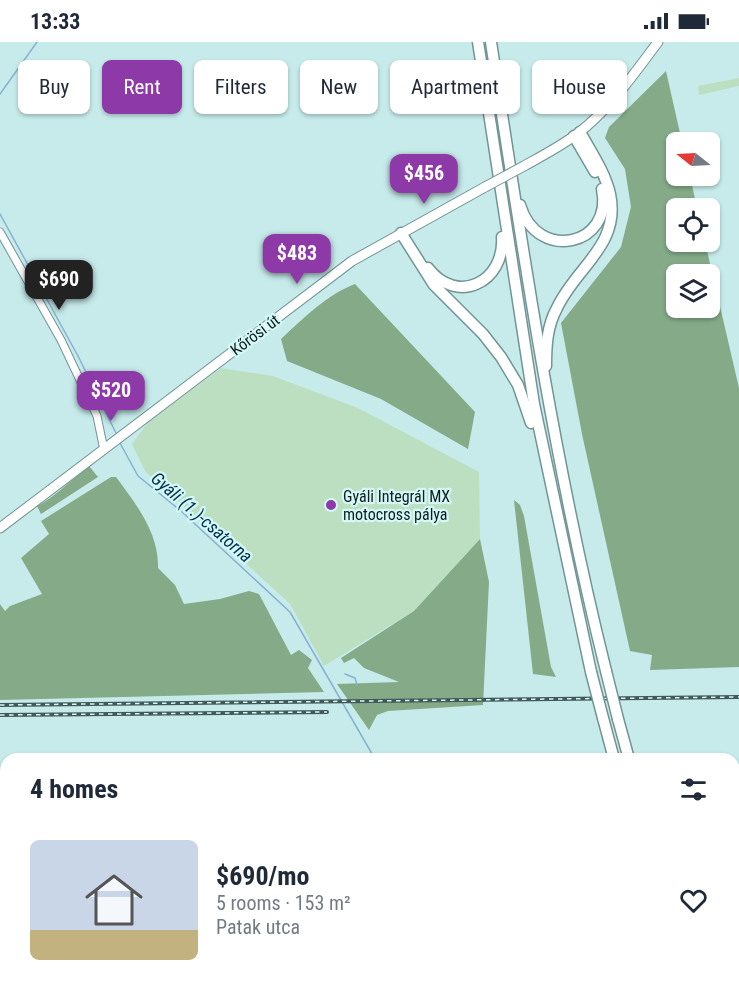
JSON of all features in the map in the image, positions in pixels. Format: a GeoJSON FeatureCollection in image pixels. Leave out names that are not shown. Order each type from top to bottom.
{"type":"FeatureCollection","features":[{"type":"Feature","properties":{"kind":"highway"},"geometry":{"type":"LineString","coordinates":[[478,42],[546,468],[591,672],[612,753]]}},
{"type":"Feature","properties":{"kind":"highway"},"geometry":{"type":"LineString","coordinates":[[491,42],[552,429],[606,671],[627,753]]}},
{"type":"Feature","properties":{"kind":"highway"},"geometry":{"type":"LineString","coordinates":[[506,148],[512,161],[519,204],[528,224],[544,238],[567,242],[579,238],[592,229],[599,219],[604,203],[599,181],[577,134]]}},
{"type":"Feature","properties":{"kind":"highway"},"geometry":{"type":"LineString","coordinates":[[552,429],[546,355],[551,322],[561,299],[605,241],[612,217],[607,183],[577,134]]}},
{"type":"Feature","properties":{"kind":"highway"},"geometry":{"type":"LineString","coordinates":[[404,231],[436,277],[456,286],[472,286],[489,276],[499,258],[503,243],[501,217],[503,210]]}},
{"type":"Feature","properties":{"kind":"highway"},"geometry":{"type":"LineString","coordinates":[[404,231],[434,285],[483,334],[507,366],[526,405],[546,468]]}},
{"type":"Feature","properties":{"kind":"main road"},"geometry":{"type":"LineString","coordinates":[[577,134],[611,103],[658,42]]}},
{"type":"Feature","properties":{"kind":"main road","name":"Kőrösi út"},"geometry":{"type":"LineString","coordinates":[[0,528],[352,261],[524,166],[577,134]]}},
{"type":"Feature","properties":{"kind":"street"},"geometry":{"type":"LineString","coordinates":[[0,232],[61,340],[98,416],[104,450]]}},
{"type":"Feature","properties":{"kind":"green space"},"geometry":{"type":"Polygon","coordinates":[[[666,71],[680,132],[666,132],[666,186],[692,186],[695,198],[666,198],[666,252],[707,252],[710,264],[666,264],[666,318],[720,318],[720,306],[739,388],[739,667],[650,670],[652,655],[630,651],[582,434],[561,323],[621,247],[631,207],[625,169],[605,138],[609,127],[622,114],[627,114],[627,109],[666,71]]]}},
{"type":"Feature","properties":{"kind":"green space"},"geometry":{"type":"Polygon","coordinates":[[[739,78],[739,86],[699,95],[698,86],[739,78]]]}},
{"type":"Feature","properties":{"kind":"green space"},"geometry":{"type":"Polygon","coordinates":[[[355,284],[475,412],[468,449],[381,399],[287,361],[281,339],[334,294],[355,284]]]}},
{"type":"Feature","properties":{"kind":"green space","name":"Gyáli Integrál MX motocross pálya"},"geometry":{"type":"Polygon","coordinates":[[[221,368],[273,376],[358,408],[479,472],[480,539],[414,611],[324,666],[290,604],[145,471],[132,444],[147,423],[221,368]]]}},
{"type":"Feature","properties":{"kind":"green space"},"geometry":{"type":"Polygon","coordinates":[[[89,466],[98,477],[41,514],[37,506],[56,494],[89,466]]]}},
{"type":"Feature","properties":{"kind":"green space"},"geometry":{"type":"Polygon","coordinates":[[[111,477],[116,477],[145,520],[155,543],[158,568],[175,585],[184,604],[220,599],[249,591],[259,594],[291,655],[299,650],[312,660],[308,668],[324,692],[0,700],[0,604],[5,611],[10,606],[42,594],[21,558],[49,534],[41,521],[111,477]]]}},
{"type":"Feature","properties":{"kind":"green space"},"geometry":{"type":"Polygon","coordinates":[[[514,500],[520,505],[524,516],[551,667],[556,677],[533,674],[514,500]]]}},
{"type":"Feature","properties":{"kind":"green space"},"geometry":{"type":"Polygon","coordinates":[[[480,539],[489,582],[483,705],[388,711],[377,715],[369,730],[337,684],[399,682],[364,668],[354,658],[344,663],[341,658],[414,611],[480,539]]]}},
{"type":"Feature","properties":{"kind":"waterway","name":"Gyáli (1.)-csatorna"},"geometry":{"type":"LineString","coordinates":[[0,94],[37,42]]}},
{"type":"Feature","properties":{"kind":"waterway","name":"Gyáli (1.)-csatorna"},"geometry":{"type":"LineString","coordinates":[[0,214],[78,356],[116,433]]}},
{"type":"Feature","properties":{"kind":"waterway","name":"Gyáli (1.)-csatorna"},"geometry":{"type":"LineString","coordinates":[[120,443],[138,476],[181,511],[290,612],[372,753]]}},
{"type":"Feature","properties":{"kind":"waterway"},"geometry":{"type":"LineString","coordinates":[[345,674],[355,678],[357,685]]}},
{"type":"Feature","properties":{"kind":"railway"},"geometry":{"type":"LineString","coordinates":[[0,705],[739,697]]}},
{"type":"Feature","properties":{"kind":"railway"},"geometry":{"type":"LineString","coordinates":[[0,715],[327,712]]}},
{"type":"Feature","properties":{"kind":"place","name":"Gyáli Integrál MX motocross pálya"},"geometry":{"type":"Point","coordinates":[331,505]}}]}
